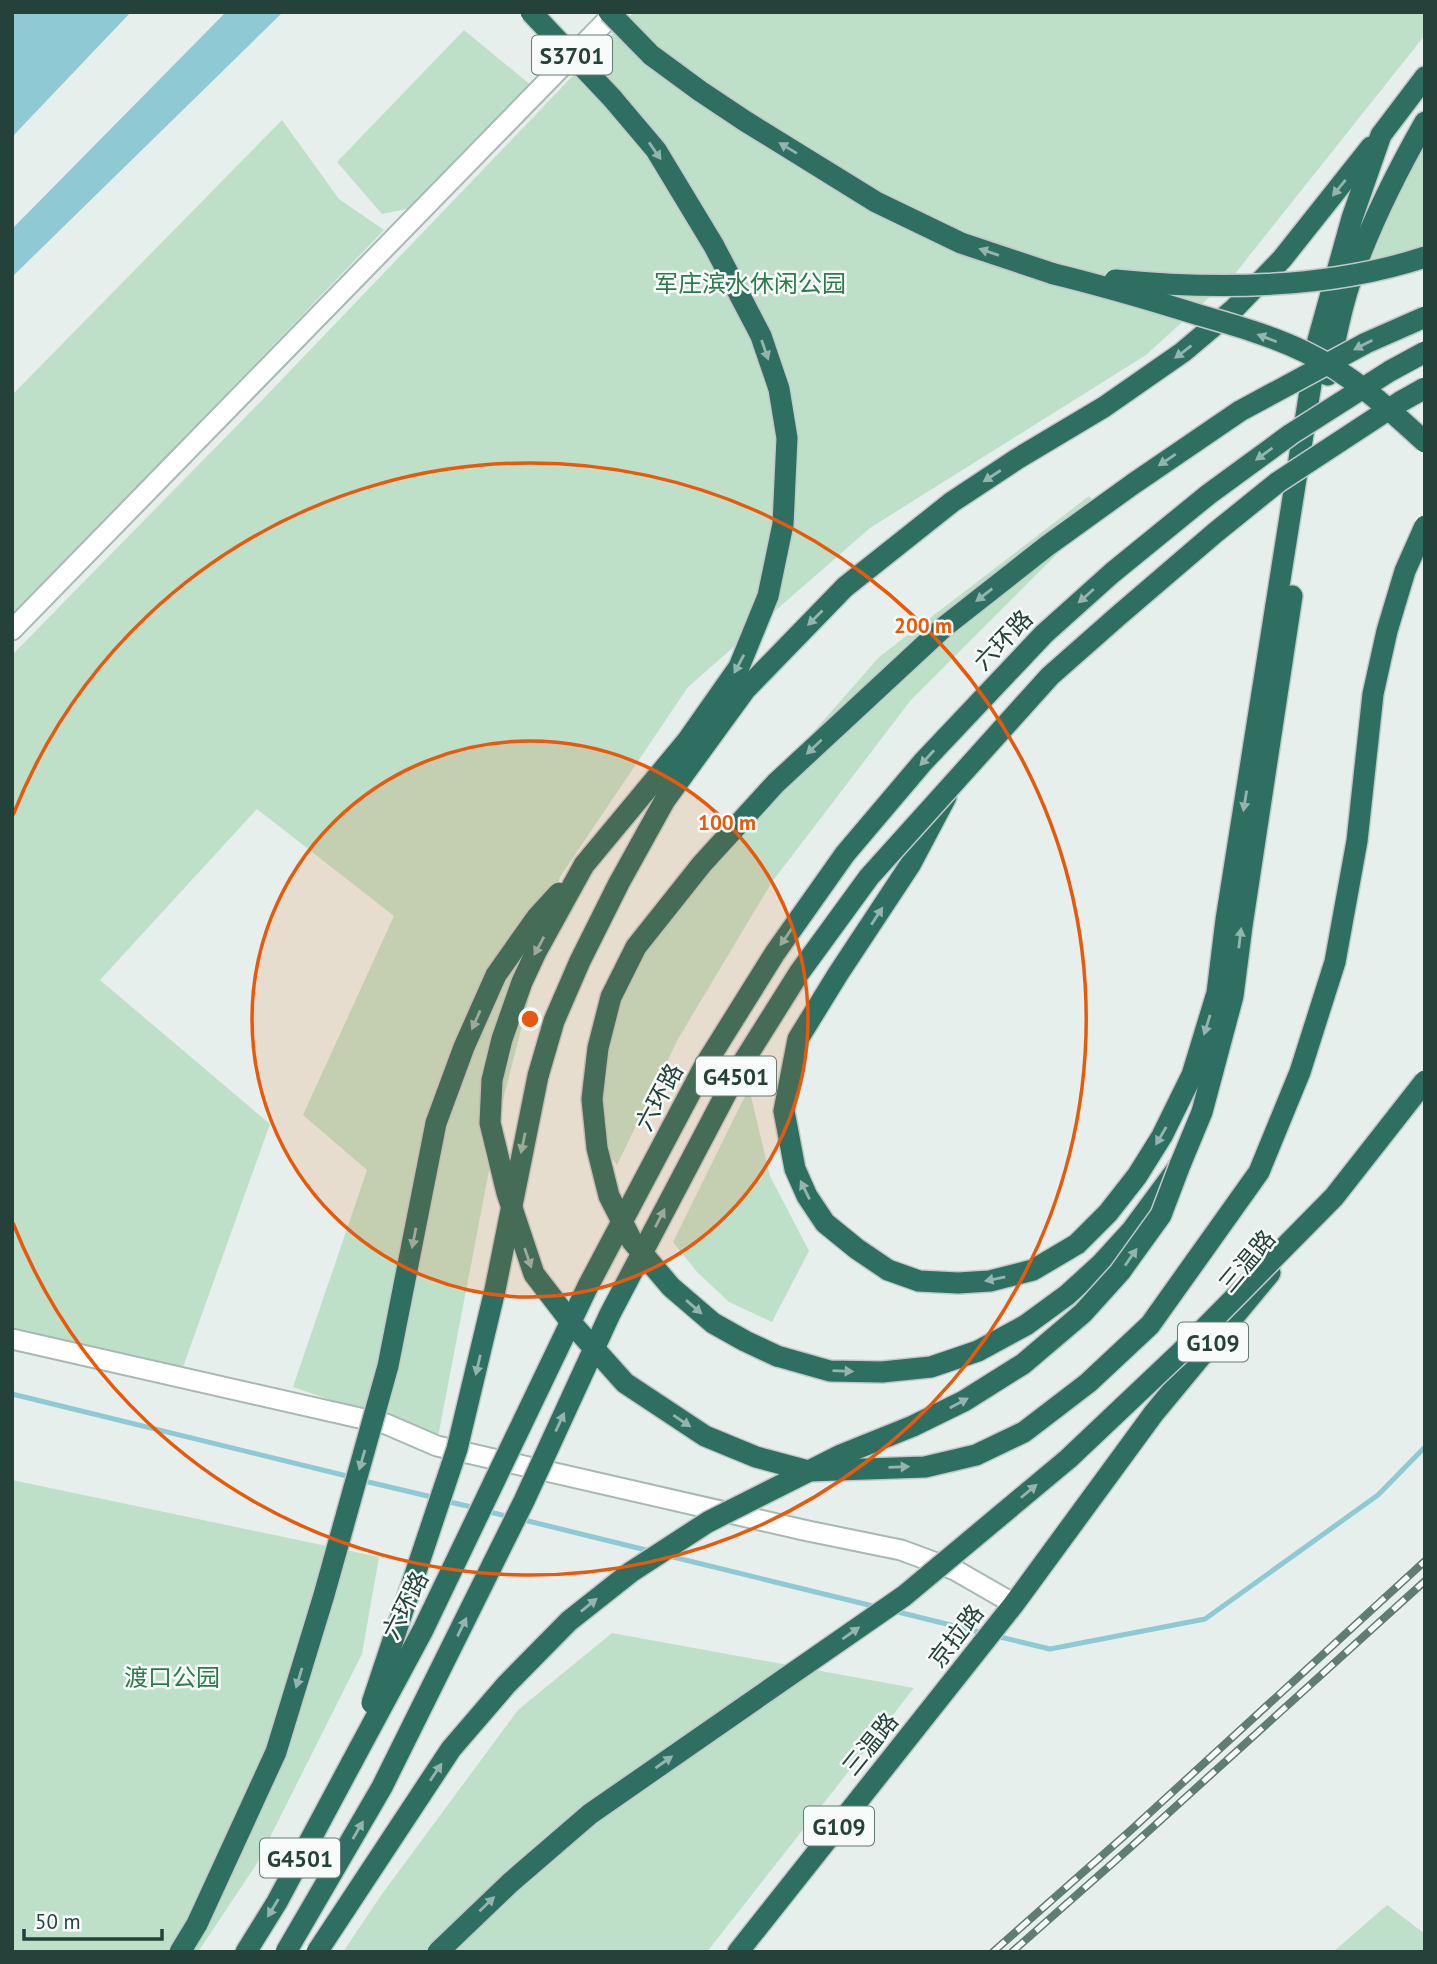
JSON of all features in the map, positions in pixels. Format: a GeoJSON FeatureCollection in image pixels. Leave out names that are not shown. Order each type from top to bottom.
{"type":"FeatureCollection","features":[{"type":"Feature","properties":{"kind":"highway","name":"S3701"},"geometry":{"type":"LineString","coordinates":[[531,12],[612,98],[656,150],[714,246],[761,336],[779,389],[787,438],[783,524],[768,596],[739,667],[687,741],[584,865]]}},
{"type":"Feature","properties":{"kind":"highway","name":"S3701"},"geometry":{"type":"LineString","coordinates":[[609,12],[651,55],[745,121],[876,202],[961,243],[1054,274]]}},
{"type":"Feature","properties":{"kind":"highway"},"geometry":{"type":"LineString","coordinates":[[352,1762],[457,1449],[495,1290],[538,1076],[554,1021],[580,961],[664,800],[745,690],[845,587],[953,502],[1161,368],[1234,309],[1282,259],[1425,77]]}},
{"type":"Feature","properties":{"kind":"highway"},"geometry":{"type":"LineString","coordinates":[[953,783],[910,865],[798,1039],[784,1111],[795,1169],[807,1196],[825,1223],[888,1270],[919,1281],[958,1283],[990,1281],[1033,1270],[1077,1244],[1108,1213],[1137,1176],[1202,1076],[1233,996],[1322,397],[1350,282],[1396,173],[1425,122]]}},
{"type":"Feature","properties":{"kind":"highway"},"geometry":{"type":"LineString","coordinates":[[317,1952],[451,1749],[506,1685],[569,1621],[631,1572],[708,1522],[841,1455],[913,1426],[964,1401],[1023,1364],[1083,1313],[1120,1272],[1161,1215],[1202,1112],[1202,1076],[1318,340],[1352,218],[1381,135]]}},
{"type":"Feature","properties":{"kind":"highway"},"geometry":{"type":"LineString","coordinates":[[1054,274],[1197,286],[1292,282],[1392,268],[1425,257]]}},
{"type":"Feature","properties":{"kind":"highway"},"geometry":{"type":"LineString","coordinates":[[1054,274],[1234,325],[1305,352],[1377,398],[1425,442]]}},
{"type":"Feature","properties":{"kind":"highway"},"geometry":{"type":"LineString","coordinates":[[1180,1165],[1132,1230],[1101,1264],[1067,1295],[1026,1325],[978,1350],[931,1367],[882,1372],[831,1371],[777,1356],[745,1342],[713,1323],[671,1287],[632,1241],[609,1196],[597,1148],[592,1099],[598,1048],[611,997],[636,947],[702,864],[776,783],[944,627],[1058,538],[1240,411],[1366,343],[1425,317]]}},
{"type":"Feature","properties":{"kind":"highway","name":"六环路"},"geometry":{"type":"LineString","coordinates":[[246,1952],[276,1902],[423,1630],[588,1286],[705,1065],[775,953],[845,854],[942,742],[1044,634],[1112,573],[1209,494],[1291,434],[1425,352]]}},
{"type":"Feature","properties":{"kind":"highway","name":"G4501"},"geometry":{"type":"LineString","coordinates":[[286,1952],[383,1787],[524,1502],[610,1314],[740,1067],[799,973],[869,877],[1051,676],[1216,532],[1278,482],[1425,388]]}},
{"type":"Feature","properties":{"kind":"highway"},"geometry":{"type":"LineString","coordinates":[[584,865],[522,982],[502,1039],[492,1080],[490,1123],[507,1193],[534,1273],[574,1326],[625,1383],[705,1436],[756,1457],[808,1471],[925,1466],[976,1455],[1024,1432],[1088,1383],[1150,1325],[1259,1172],[1300,1072],[1335,962],[1357,841],[1373,694],[1387,631],[1405,571],[1425,526]]}},
{"type":"Feature","properties":{"kind":"highway"},"geometry":{"type":"LineString","coordinates":[[180,1952],[197,1924],[276,1752],[324,1595],[388,1366],[436,1123],[464,1047],[496,975],[537,916],[584,865]]}},
{"type":"Feature","properties":{"kind":"highway"},"geometry":{"type":"LineString","coordinates":[[438,1952],[510,1882],[590,1814],[904,1596],[1068,1459],[1180,1353],[1334,1197],[1425,1081]]}},
{"type":"Feature","properties":{"kind":"highway","name":"三温路"},"geometry":{"type":"LineString","coordinates":[[1014,1604],[1182,1378],[1425,1090]]}},
{"type":"Feature","properties":{"kind":"highway","name":"京拉路"},"geometry":{"type":"LineString","coordinates":[[939,1700],[1014,1604]]}},
{"type":"Feature","properties":{"kind":"highway","name":"三温路"},"geometry":{"type":"LineString","coordinates":[[738,1952],[939,1700]]}},
{"type":"Feature","properties":{"kind":"street"},"geometry":{"type":"LineString","coordinates":[[12,630],[615,12]]}},
{"type":"Feature","properties":{"kind":"street"},"geometry":{"type":"LineString","coordinates":[[12,1339],[386,1424],[438,1446],[901,1550],[955,1570],[1014,1604]]}},
{"type":"Feature","properties":{"kind":"green space","name":"军庄滨水休闲公园"},"geometry":{"type":"Polygon","coordinates":[[[634,12],[1425,12],[1425,35],[1234,275],[1146,355],[870,528],[688,687],[560,877],[501,1108],[438,1437],[293,1387],[367,1170],[303,1115],[394,916],[257,809],[100,980],[270,1124],[178,1381],[12,1345],[12,655],[266,396],[634,12]]]}},
{"type":"Feature","properties":{"kind":"green space"},"geometry":{"type":"Polygon","coordinates":[[[464,30],[532,86],[412,208],[382,214],[337,162],[464,30]]]}},
{"type":"Feature","properties":{"kind":"green space"},"geometry":{"type":"Polygon","coordinates":[[[282,120],[339,199],[384,230],[12,617],[12,395],[282,120]]]}},
{"type":"Feature","properties":{"kind":"green space"},"geometry":{"type":"Polygon","coordinates":[[[1425,147],[1425,247],[1365,275],[1402,181],[1425,147]]]}},
{"type":"Feature","properties":{"kind":"green space"},"geometry":{"type":"Polygon","coordinates":[[[1089,496],[1101,510],[911,700],[772,882],[678,1039],[617,1165],[606,1150],[590,1082],[645,924],[879,657],[1089,496]]]}},
{"type":"Feature","properties":{"kind":"green space"},"geometry":{"type":"Polygon","coordinates":[[[749,1088],[770,1176],[809,1251],[772,1322],[729,1302],[697,1272],[673,1242],[749,1088]]]}},
{"type":"Feature","properties":{"kind":"green space","name":"渡口公园"},"geometry":{"type":"Polygon","coordinates":[[[12,1480],[379,1557],[362,1654],[256,1865],[198,1952],[12,1952],[12,1480]]]}},
{"type":"Feature","properties":{"kind":"green space"},"geometry":{"type":"Polygon","coordinates":[[[612,1633],[914,1688],[707,1952],[343,1952],[382,1894],[518,1710],[612,1633]]]}},
{"type":"Feature","properties":{"kind":"green space"},"geometry":{"type":"Polygon","coordinates":[[[1387,1905],[1425,1934],[1425,1952],[1333,1952],[1387,1905]]]}},
{"type":"Feature","properties":{"kind":"water"},"geometry":{"type":"Polygon","coordinates":[[[12,12],[131,12],[12,137],[12,12]]]}},
{"type":"Feature","properties":{"kind":"water"},"geometry":{"type":"Polygon","coordinates":[[[226,12],[283,12],[12,277],[12,229],[226,12]]]}},
{"type":"Feature","properties":{"kind":"waterway"},"geometry":{"type":"LineString","coordinates":[[12,1394],[351,1477]]}},
{"type":"Feature","properties":{"kind":"waterway"},"geometry":{"type":"LineString","coordinates":[[996,1636],[1050,1649],[1205,1619],[1378,1495],[1425,1447]]}},
{"type":"Feature","properties":{"kind":"waterway"},"geometry":{"type":"LineString","coordinates":[[360,1480],[436,1498]]}},
{"type":"Feature","properties":{"kind":"waterway"},"geometry":{"type":"LineString","coordinates":[[445,1501],[476,1508]]}},
{"type":"Feature","properties":{"kind":"waterway"},"geometry":{"type":"LineString","coordinates":[[486,1511],[510,1517]]}},
{"type":"Feature","properties":{"kind":"waterway"},"geometry":{"type":"LineString","coordinates":[[520,1519],[650,1551]]}},
{"type":"Feature","properties":{"kind":"waterway"},"geometry":{"type":"LineString","coordinates":[[669,1556],[877,1607]]}},
{"type":"Feature","properties":{"kind":"waterway"},"geometry":{"type":"LineString","coordinates":[[894,1611],[983,1633]]}},
{"type":"Feature","properties":{"kind":"railway"},"geometry":{"type":"LineString","coordinates":[[993,1952],[1131,1830],[1425,1561]]}},
{"type":"Feature","properties":{"kind":"railway"},"geometry":{"type":"LineString","coordinates":[[1012,1952],[1425,1581]]}}]}
